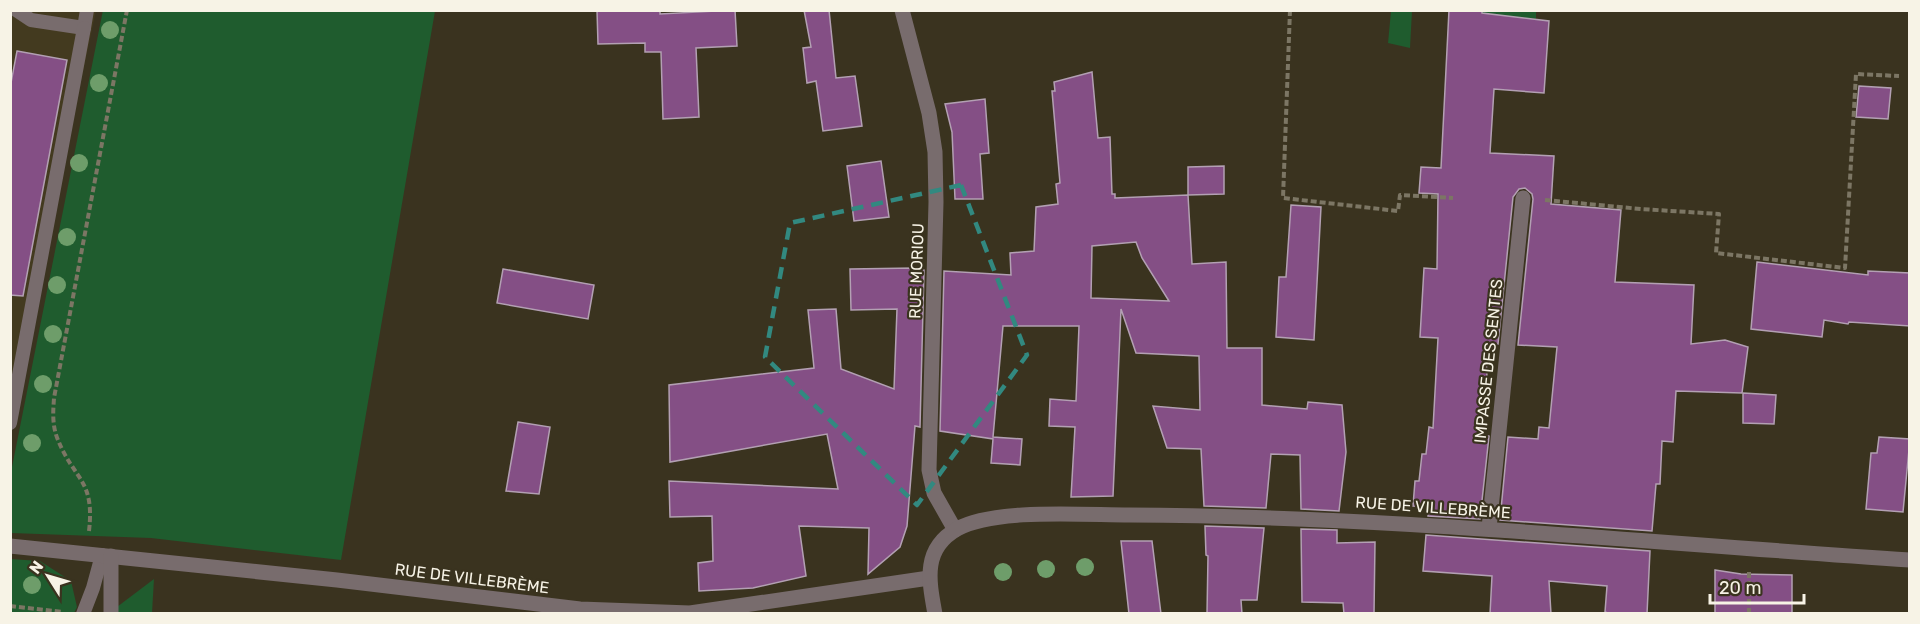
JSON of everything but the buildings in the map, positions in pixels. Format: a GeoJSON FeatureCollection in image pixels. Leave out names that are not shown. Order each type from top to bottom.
{"type":"FeatureCollection","features":[{"type":"Feature","properties":{"kind":"street","name":"RUE MORIOU"},"geometry":{"type":"LineString","coordinates":[[902,10],[928,113],[935,152],[936,202],[929,470],[934,493],[955,530]]}},
{"type":"Feature","properties":{"kind":"street","name":"IMPASSE DES SENTES"},"geometry":{"type":"LineString","coordinates":[[1489,528],[1523,198]]}},
{"type":"Feature","properties":{"kind":"street","name":"RUE DE VILLEBRÈME"},"geometry":{"type":"LineString","coordinates":[[955,530],[972,522],[1025,515],[1185,515],[1344,519],[1910,560]]}},
{"type":"Feature","properties":{"kind":"street"},"geometry":{"type":"LineString","coordinates":[[935,614],[929,578],[931,560],[940,542],[955,530]]}},
{"type":"Feature","properties":{"kind":"street","name":"RUE DE VILLEBRÈME"},"geometry":{"type":"LineString","coordinates":[[10,546],[580,609],[690,613],[929,578]]}},
{"type":"Feature","properties":{"kind":"street"},"geometry":{"type":"LineString","coordinates":[[106,556],[111,614]]}},
{"type":"Feature","properties":{"kind":"lane"},"geometry":{"type":"LineString","coordinates":[[16,10],[31,20],[84,28]]}},
{"type":"Feature","properties":{"kind":"lane"},"geometry":{"type":"LineString","coordinates":[[10,423],[87,10]]}},
{"type":"Feature","properties":{"kind":"lane"},"geometry":{"type":"LineString","coordinates":[[83,614],[106,556]]}},
{"type":"Feature","properties":{"kind":"path"},"geometry":{"type":"LineString","coordinates":[[86,554],[91,513],[89,494],[57,438],[53,418],[54,398],[127,10]]}},
{"type":"Feature","properties":{"kind":"path"},"geometry":{"type":"LineString","coordinates":[[1290,10],[1282,198],[1398,211],[1400,195],[1453,198]]}},
{"type":"Feature","properties":{"kind":"path"},"geometry":{"type":"LineString","coordinates":[[1523,198],[1719,214],[1716,253],[1845,268],[1856,74],[1899,76]]}},
{"type":"Feature","properties":{"kind":"path"},"geometry":{"type":"LineString","coordinates":[[1749,565],[1749,614]]}},
{"type":"Feature","properties":{"kind":"path"},"geometry":{"type":"LineString","coordinates":[[10,606],[67,612]]}},
{"type":"Feature","properties":{"kind":"highlighted area"},"geometry":{"type":"Polygon","coordinates":[[[961,185],[1027,355],[917,505],[765,357],[790,223],[961,185]]]}},
{"type":"Feature","properties":{"kind":"shaded area"},"geometry":{"type":"Polygon","coordinates":[[[11,11],[96,11],[11,405],[11,11]]]}},
{"type":"Feature","properties":{"kind":"green space"},"geometry":{"type":"Polygon","coordinates":[[[103,10],[435,11],[341,560],[151,538],[11,533],[11,472],[103,10]]]}},
{"type":"Feature","properties":{"kind":"green space"},"geometry":{"type":"Polygon","coordinates":[[[1391,11],[1412,11],[1410,48],[1388,43],[1391,11]]]}},
{"type":"Feature","properties":{"kind":"green space"},"geometry":{"type":"Polygon","coordinates":[[[1482,11],[1536,11],[1536,19],[1482,13],[1482,11]]]}},
{"type":"Feature","properties":{"kind":"green space"},"geometry":{"type":"Polygon","coordinates":[[[10,559],[40,561],[71,581],[77,607],[74,613],[11,613],[10,559]]]}},
{"type":"Feature","properties":{"kind":"green space"},"geometry":{"type":"Polygon","coordinates":[[[154,579],[152,613],[109,613],[154,579]]]}}]}
